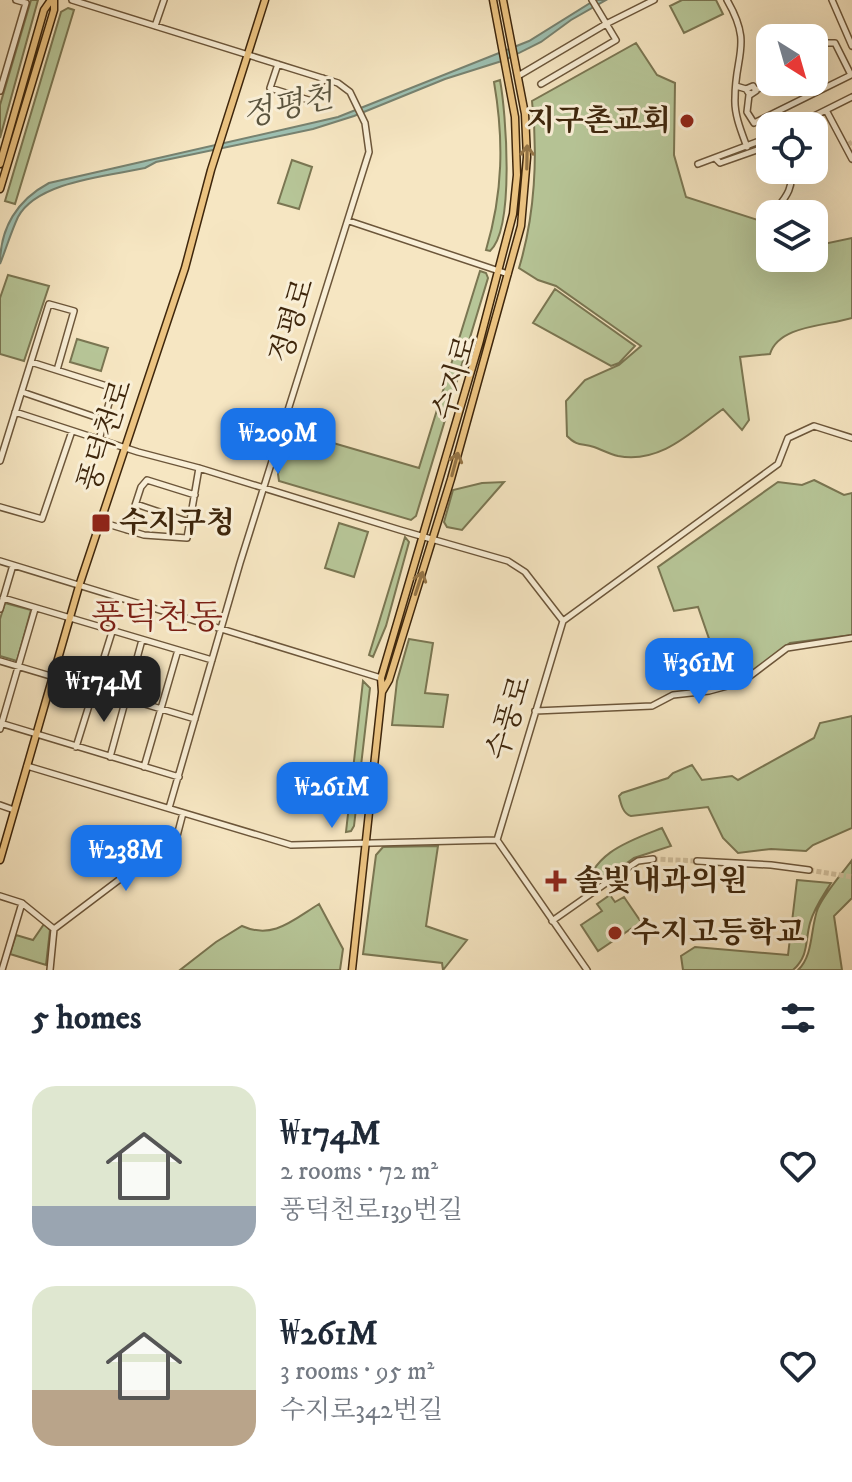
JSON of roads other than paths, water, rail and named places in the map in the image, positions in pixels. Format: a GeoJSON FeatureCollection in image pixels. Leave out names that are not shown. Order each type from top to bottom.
{"type":"FeatureCollection","features":[{"type":"Feature","properties":{"kind":"main road"},"geometry":{"type":"LineString","coordinates":[[0,164],[44,10],[52,0]]}},
{"type":"Feature","properties":{"kind":"main road"},"geometry":{"type":"LineString","coordinates":[[0,189],[54,10],[52,0]]}},
{"type":"Feature","properties":{"kind":"main road"},"geometry":{"type":"LineString","coordinates":[[248,54],[265,0]]}},
{"type":"Feature","properties":{"kind":"main road","name":"수지로"},"geometry":{"type":"LineString","coordinates":[[352,970],[381,678],[513,214],[517,175],[515,117],[493,0]]}},
{"type":"Feature","properties":{"kind":"main road","name":"수지로"},"geometry":{"type":"LineString","coordinates":[[382,692],[389,680],[433,539],[521,226],[527,157],[525,114],[503,0]]}},
{"type":"Feature","properties":{"kind":"main road","name":"풍덕천로"},"geometry":{"type":"LineString","coordinates":[[0,860],[79,586],[185,268],[248,54]]}},
{"type":"Feature","properties":{"kind":"street"},"geometry":{"type":"LineString","coordinates":[[0,91],[26,3],[16,0]]}},
{"type":"Feature","properties":{"kind":"street"},"geometry":{"type":"LineString","coordinates":[[72,0],[248,54],[323,78],[315,102],[270,88],[278,64]]}},
{"type":"Feature","properties":{"kind":"street"},"geometry":{"type":"LineString","coordinates":[[155,26],[164,0]]}},
{"type":"Feature","properties":{"kind":"street"},"geometry":{"type":"LineString","coordinates":[[541,84],[616,40],[592,0]]}},
{"type":"Feature","properties":{"kind":"street"},"geometry":{"type":"LineString","coordinates":[[517,73],[605,21],[654,0]]}},
{"type":"Feature","properties":{"kind":"street"},"geometry":{"type":"LineString","coordinates":[[727,0],[738,20],[743,44],[735,86],[735,108],[747,147]]}},
{"type":"Feature","properties":{"kind":"street"},"geometry":{"type":"LineString","coordinates":[[832,0],[852,46]]}},
{"type":"Feature","properties":{"kind":"street"},"geometry":{"type":"LineString","coordinates":[[828,43],[835,43],[851,75],[828,86]]}},
{"type":"Feature","properties":{"kind":"street","name":"정평로"},"geometry":{"type":"LineString","coordinates":[[169,808],[370,148],[365,123],[356,104],[341,84],[323,78]]}},
{"type":"Feature","properties":{"kind":"street"},"geometry":{"type":"LineString","coordinates":[[756,90],[752,85],[748,92],[747,112],[754,123],[809,96]]}},
{"type":"Feature","properties":{"kind":"street"},"geometry":{"type":"LineString","coordinates":[[735,86],[748,92]]}},
{"type":"Feature","properties":{"kind":"street"},"geometry":{"type":"LineString","coordinates":[[822,112],[852,97]]}},
{"type":"Feature","properties":{"kind":"street"},"geometry":{"type":"LineString","coordinates":[[826,110],[852,159]]}},
{"type":"Feature","properties":{"kind":"street"},"geometry":{"type":"LineString","coordinates":[[698,164],[756,143]]}},
{"type":"Feature","properties":{"kind":"street"},"geometry":{"type":"LineString","coordinates":[[715,158],[720,163],[756,150]]}},
{"type":"Feature","properties":{"kind":"street"},"geometry":{"type":"LineString","coordinates":[[349,221],[508,274]]}},
{"type":"Feature","properties":{"kind":"street"},"geometry":{"type":"LineString","coordinates":[[0,461],[49,304],[74,311],[57,370]]}},
{"type":"Feature","properties":{"kind":"street"},"geometry":{"type":"LineString","coordinates":[[31,362],[113,388],[99,440]]}},
{"type":"Feature","properties":{"kind":"street"},"geometry":{"type":"LineString","coordinates":[[22,392],[104,420]]}},
{"type":"Feature","properties":{"kind":"street"},"geometry":{"type":"LineString","coordinates":[[15,412],[125,448],[499,558],[521,568],[563,621],[778,464],[788,438],[814,426],[852,438]]}},
{"type":"Feature","properties":{"kind":"street"},"geometry":{"type":"LineString","coordinates":[[0,507],[42,519],[72,431]]}},
{"type":"Feature","properties":{"kind":"street"},"geometry":{"type":"LineString","coordinates":[[101,522],[144,535],[184,540],[188,536],[199,468]]}},
{"type":"Feature","properties":{"kind":"street"},"geometry":{"type":"LineString","coordinates":[[127,530],[141,487],[147,480],[195,495]]}},
{"type":"Feature","properties":{"kind":"street"},"geometry":{"type":"LineString","coordinates":[[136,504],[189,522]]}},
{"type":"Feature","properties":{"kind":"street"},"geometry":{"type":"LineString","coordinates":[[0,561],[389,680]]}},
{"type":"Feature","properties":{"kind":"street"},"geometry":{"type":"LineString","coordinates":[[0,609],[13,565]]}},
{"type":"Feature","properties":{"kind":"street"},"geometry":{"type":"LineString","coordinates":[[3,598],[212,660]]}},
{"type":"Feature","properties":{"kind":"street"},"geometry":{"type":"LineString","coordinates":[[35,609],[1,725],[179,777]]}},
{"type":"Feature","properties":{"kind":"street","name":"수풍로"},"geometry":{"type":"LineString","coordinates":[[497,840],[563,621]]}},
{"type":"Feature","properties":{"kind":"street"},"geometry":{"type":"LineString","coordinates":[[76,747],[112,632]]}},
{"type":"Feature","properties":{"kind":"street"},"geometry":{"type":"LineString","coordinates":[[535,711],[652,706],[673,695],[717,690],[743,681],[787,648],[852,638]]}},
{"type":"Feature","properties":{"kind":"street"},"geometry":{"type":"LineString","coordinates":[[110,757],[142,640]]}},
{"type":"Feature","properties":{"kind":"street"},"geometry":{"type":"LineString","coordinates":[[144,767],[178,650]]}},
{"type":"Feature","properties":{"kind":"street"},"geometry":{"type":"LineString","coordinates":[[0,661],[195,719]]}},
{"type":"Feature","properties":{"kind":"street"},"geometry":{"type":"LineString","coordinates":[[27,766],[291,845],[497,840],[587,970]]}},
{"type":"Feature","properties":{"kind":"street"},"geometry":{"type":"LineString","coordinates":[[0,805],[14,810]]}},
{"type":"Feature","properties":{"kind":"street"},"geometry":{"type":"LineString","coordinates":[[50,970],[54,929],[177,836],[184,813]]}},
{"type":"Feature","properties":{"kind":"street"},"geometry":{"type":"LineString","coordinates":[[552,921],[638,861],[653,859]]}},
{"type":"Feature","properties":{"kind":"street"},"geometry":{"type":"LineString","coordinates":[[697,861],[809,870]]}},
{"type":"Feature","properties":{"kind":"street"},"geometry":{"type":"LineString","coordinates":[[0,896],[22,903],[54,929]]}},
{"type":"Feature","properties":{"kind":"street"},"geometry":{"type":"LineString","coordinates":[[2,970],[22,903]]}},
{"type":"Feature","properties":{"kind":"tunnel"},"geometry":{"type":"LineString","coordinates":[[653,859],[697,861]]}},
{"type":"Feature","properties":{"kind":"tunnel"},"geometry":{"type":"LineString","coordinates":[[809,870],[852,877]]}},
{"type":"Feature","properties":{"kind":"place","name":"지구촌교회"},"geometry":{"type":"Point","coordinates":[687,121]}},
{"type":"Feature","properties":{"kind":"place","name":"수지구청"},"geometry":{"type":"Point","coordinates":[101,523]}},
{"type":"Feature","properties":{"kind":"place","name":"솔빛내과의원"},"geometry":{"type":"Point","coordinates":[556,881]}},
{"type":"Feature","properties":{"kind":"place","name":"수지고등학교"},"geometry":{"type":"Point","coordinates":[615,933]}},
{"type":"Feature","properties":{"kind":"district","name":"풍덕천동"},"geometry":{"type":"Point","coordinates":[157,618]}},
{"type":"Feature","properties":{"kind":"water label","name":"정평천"},"geometry":{"type":"Point","coordinates":[288,107]}}]}
